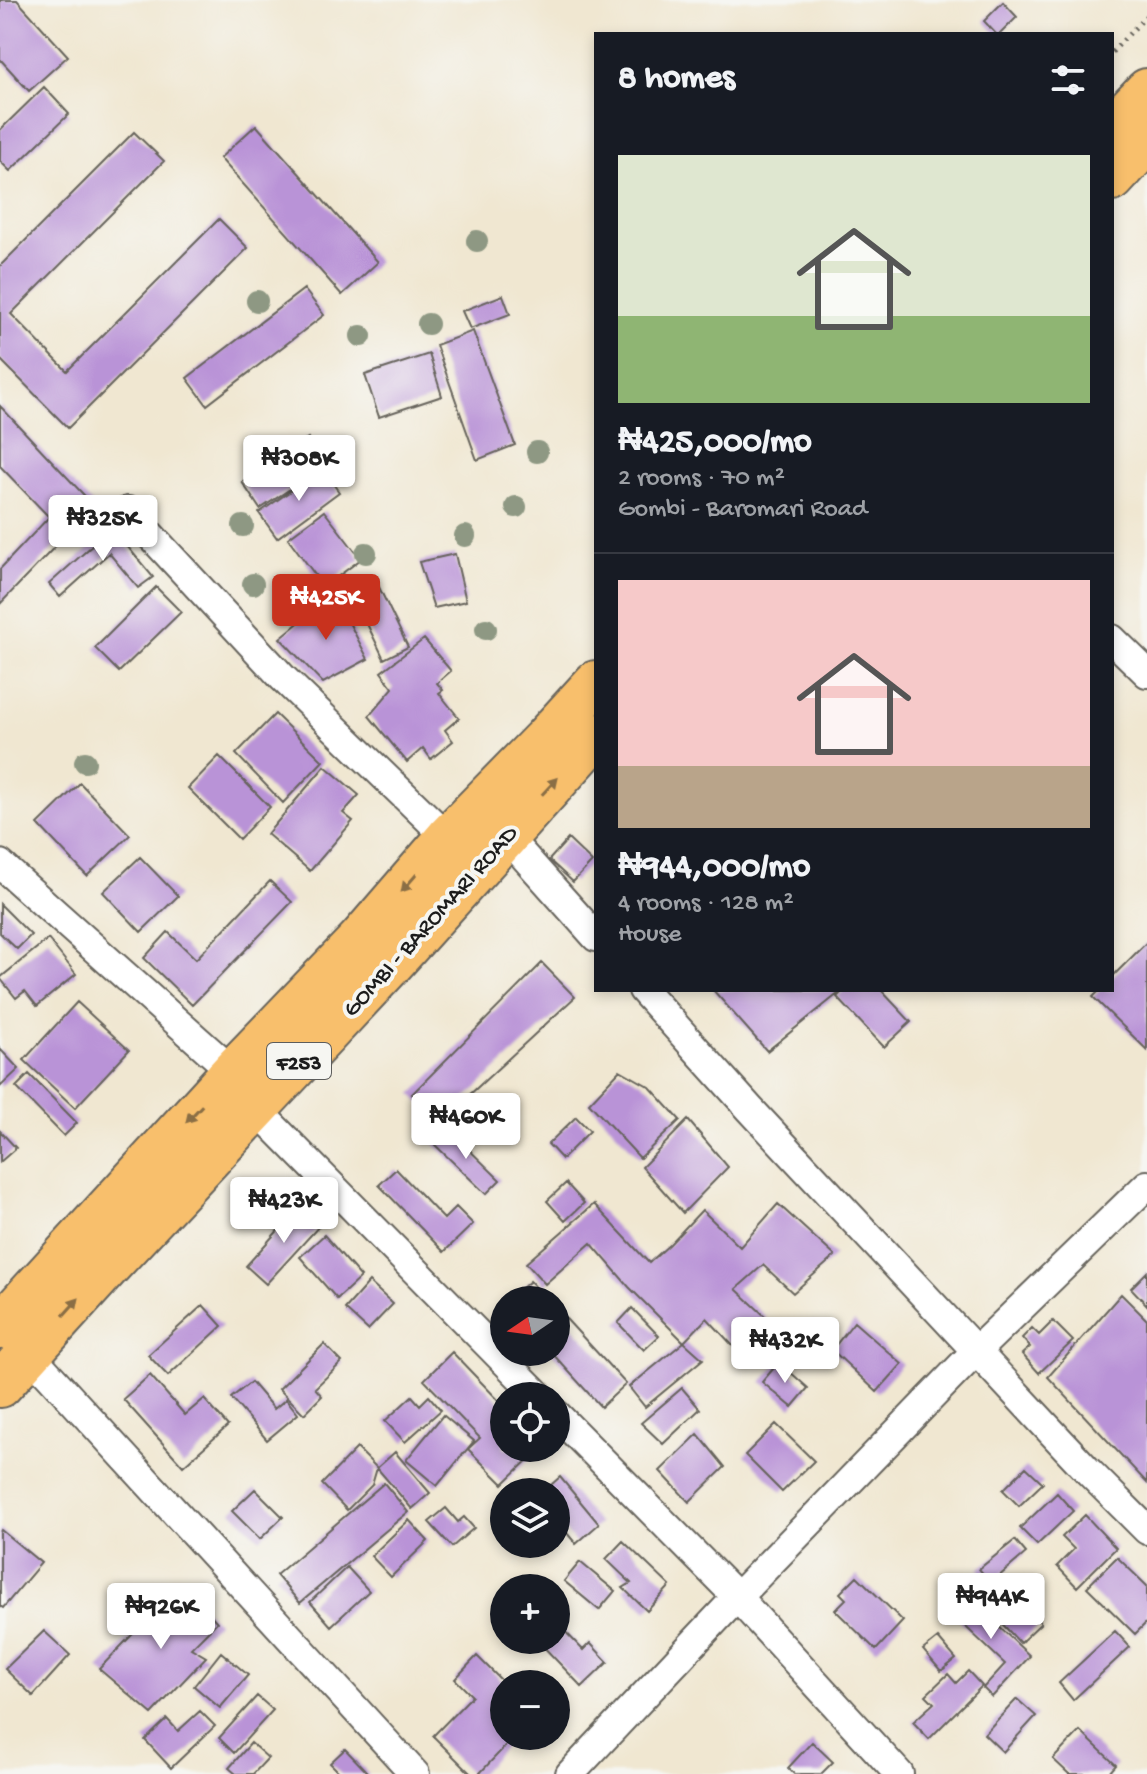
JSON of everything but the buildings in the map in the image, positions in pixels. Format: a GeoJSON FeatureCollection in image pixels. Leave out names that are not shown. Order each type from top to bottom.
{"type":"FeatureCollection","features":[{"type":"Feature","properties":{"kind":"main road"},"geometry":{"type":"LineString","coordinates":[[1114,126],[1147,91]]}},
{"type":"Feature","properties":{"kind":"main road"},"geometry":{"type":"LineString","coordinates":[[1114,177],[1147,141]]}},
{"type":"Feature","properties":{"kind":"main road","name":"GOMBI - BAROMARI ROAD"},"geometry":{"type":"LineString","coordinates":[[0,1385],[8,1332],[233,1072],[360,940],[448,838],[594,685]]}},
{"type":"Feature","properties":{"kind":"main road","name":"GOMBI - BAROMARI ROAD"},"geometry":{"type":"LineString","coordinates":[[8,1332],[256,1109],[594,738]]}},
{"type":"Feature","properties":{"kind":"street"},"geometry":{"type":"LineString","coordinates":[[128,511],[283,678],[448,838]]}},
{"type":"Feature","properties":{"kind":"street"},"geometry":{"type":"LineString","coordinates":[[1114,641],[1147,673]]}},
{"type":"Feature","properties":{"kind":"street"},"geometry":{"type":"LineString","coordinates":[[505,835],[594,935]]}},
{"type":"Feature","properties":{"kind":"street"},"geometry":{"type":"LineString","coordinates":[[0,864],[233,1072]]}},
{"type":"Feature","properties":{"kind":"street"},"geometry":{"type":"LineString","coordinates":[[645,992],[750,1109],[1089,1472],[1147,1530]]}},
{"type":"Feature","properties":{"kind":"street"},"geometry":{"type":"LineString","coordinates":[[256,1109],[525,1382]]}},
{"type":"Feature","properties":{"kind":"street"},"geometry":{"type":"LineString","coordinates":[[570,1774],[976,1351],[1147,1185]]}},
{"type":"Feature","properties":{"kind":"street"},"geometry":{"type":"LineString","coordinates":[[8,1332],[415,1774]]}},
{"type":"Feature","properties":{"kind":"street"},"geometry":{"type":"LineString","coordinates":[[570,1428],[737,1597],[899,1774]]}},
{"type":"Feature","properties":{"kind":"path"},"geometry":{"type":"LineString","coordinates":[[1114,50],[1147,15]]}}]}
